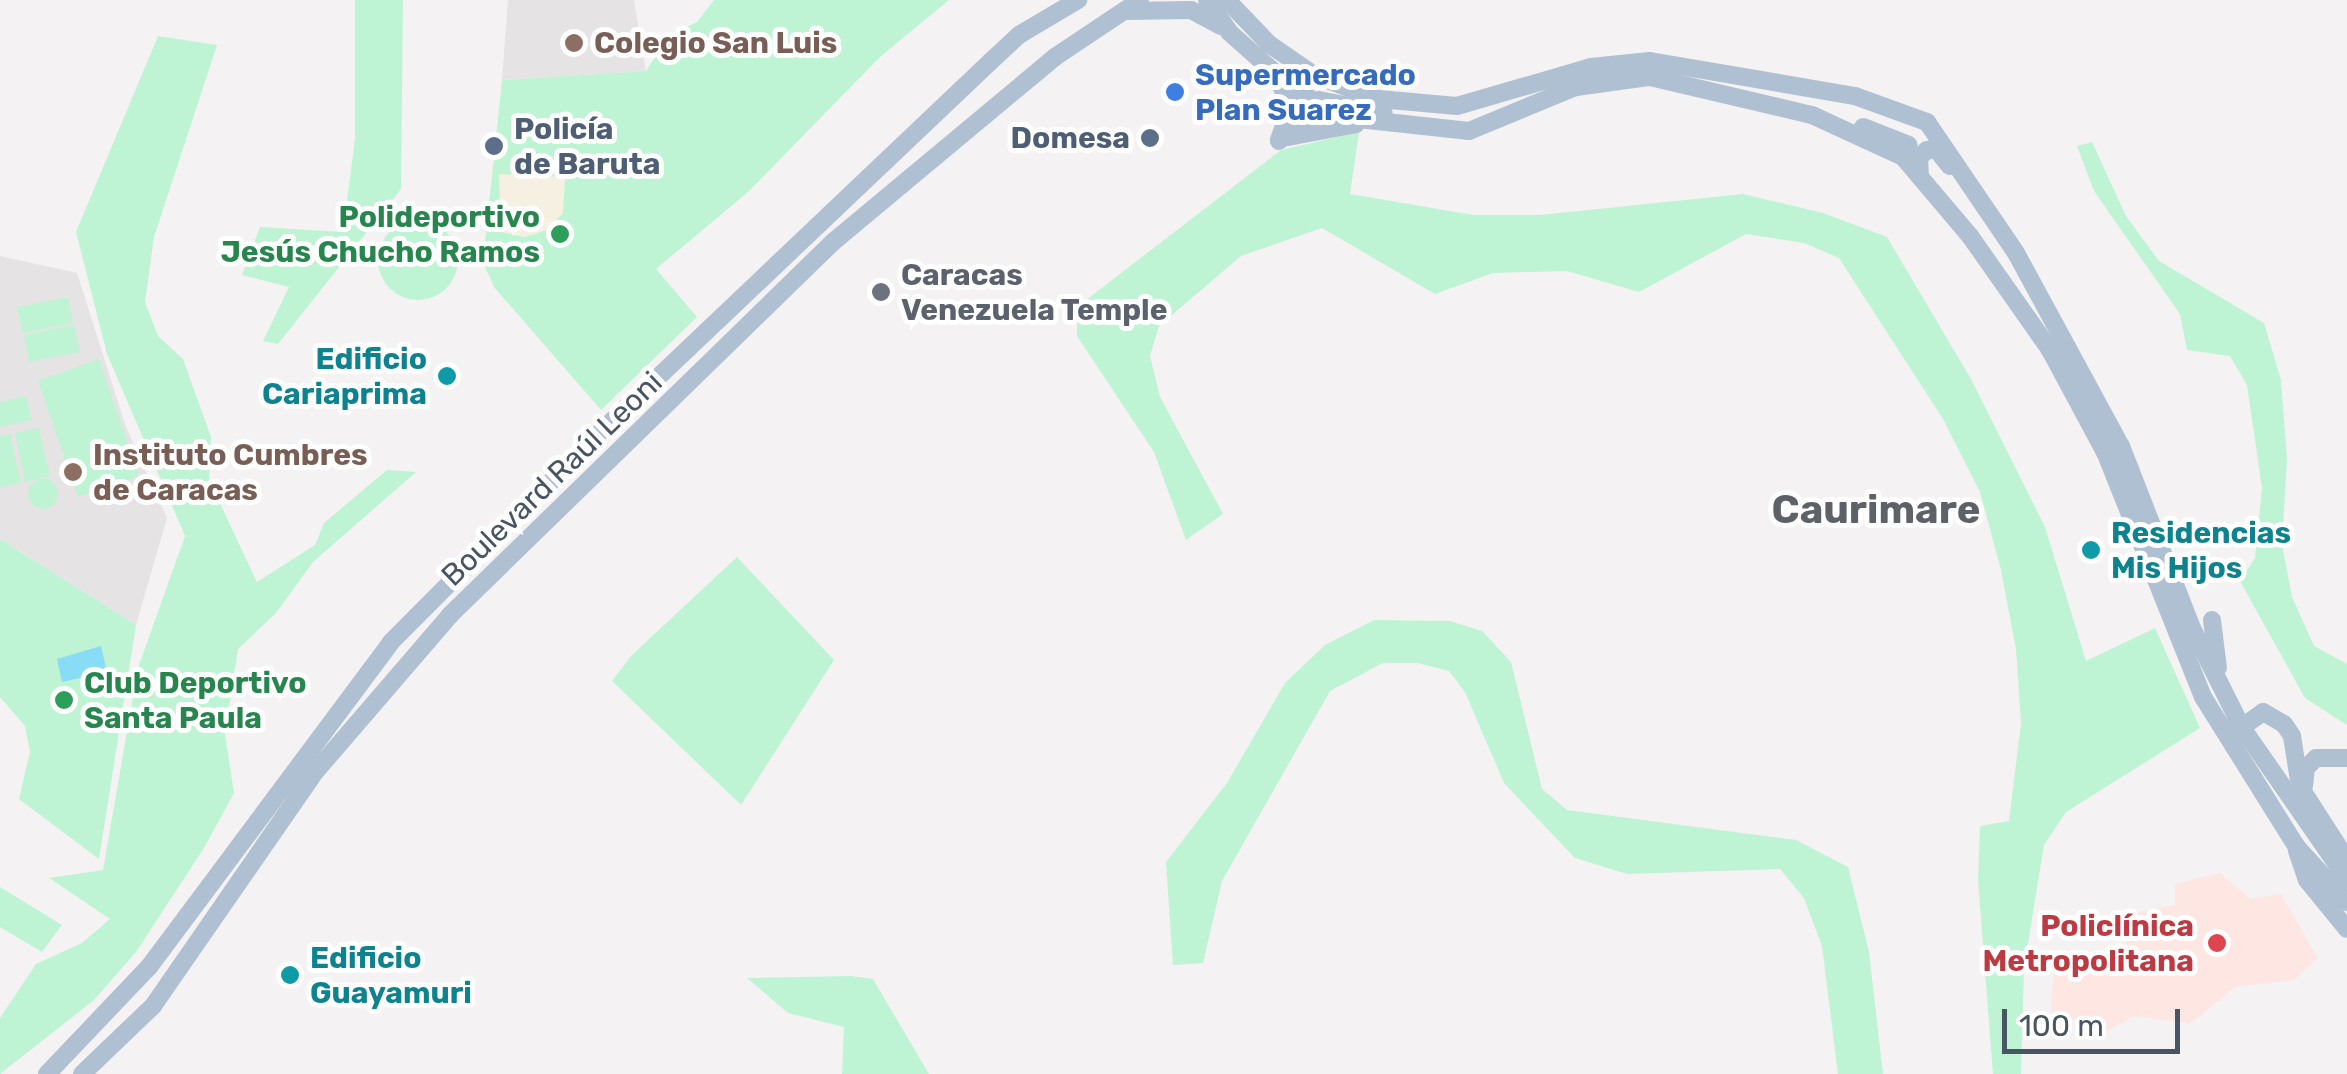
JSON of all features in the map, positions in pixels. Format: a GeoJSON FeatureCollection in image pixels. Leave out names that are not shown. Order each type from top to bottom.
{"type":"FeatureCollection","features":[{"type":"Feature","properties":{"kind":"main road","name":"Boulevard Raúl Leoni"},"geometry":{"type":"LineString","coordinates":[[46,1074],[149,967],[391,642],[595,437],[990,62],[1019,35],[1078,0]]}},
{"type":"Feature","properties":{"kind":"main road","name":"Boulevard Raúl Leoni"},"geometry":{"type":"LineString","coordinates":[[82,1074],[153,1006],[316,771],[450,615],[833,242],[1056,57],[1140,0]]}},
{"type":"Feature","properties":{"kind":"main road"},"geometry":{"type":"LineString","coordinates":[[1206,0],[1229,32]]}},
{"type":"Feature","properties":{"kind":"main road"},"geometry":{"type":"LineString","coordinates":[[1232,3],[1269,44],[1314,75],[1379,99],[1456,106]]}},
{"type":"Feature","properties":{"kind":"main road"},"geometry":{"type":"LineString","coordinates":[[1122,12],[1191,10],[1229,32],[1314,104],[1340,116],[1469,131],[1576,87],[1650,77],[1730,91],[1906,151]]}},
{"type":"Feature","properties":{"kind":"main road"},"geometry":{"type":"LineString","coordinates":[[1279,141],[1322,100],[1427,117],[1630,61],[1719,70],[1888,104],[1927,122],[1980,199],[2122,446],[2164,558],[2222,689]]}},
{"type":"Feature","properties":{"kind":"main road"},"geometry":{"type":"LineString","coordinates":[[1273,71],[1290,108],[1279,141]]}},
{"type":"Feature","properties":{"kind":"main road"},"geometry":{"type":"LineString","coordinates":[[1886,134],[1902,121],[1888,104]]}},
{"type":"Feature","properties":{"kind":"main road"},"geometry":{"type":"LineString","coordinates":[[1279,141],[1321,128],[1381,122]]}},
{"type":"Feature","properties":{"kind":"main road"},"geometry":{"type":"LineString","coordinates":[[1906,151],[1927,122]]}},
{"type":"Feature","properties":{"kind":"main road"},"geometry":{"type":"LineString","coordinates":[[1838,126],[1886,134],[1906,151],[1920,176],[2011,292],[2083,406],[2204,697],[2347,880]]}},
{"type":"Feature","properties":{"kind":"main road"},"geometry":{"type":"LineString","coordinates":[[1920,176],[1922,154],[1936,150],[1980,199]]}},
{"type":"Feature","properties":{"kind":"main road"},"geometry":{"type":"LineString","coordinates":[[2115,402],[2122,446]]}},
{"type":"Feature","properties":{"kind":"main road"},"geometry":{"type":"LineString","coordinates":[[2164,558],[2162,572],[2234,732],[2296,846],[2307,880],[2347,929]]}},
{"type":"Feature","properties":{"kind":"main road"},"geometry":{"type":"LineString","coordinates":[[2212,620],[2222,689],[2234,732]]}},
{"type":"Feature","properties":{"kind":"main road"},"geometry":{"type":"LineString","coordinates":[[2234,732],[2263,712],[2284,724],[2306,796],[2340,840],[2347,860]]}},
{"type":"Feature","properties":{"kind":"main road"},"geometry":{"type":"LineString","coordinates":[[2306,796],[2309,762],[2324,756],[2347,758]]}},
{"type":"Feature","properties":{"kind":"main road"},"geometry":{"type":"LineString","coordinates":[[2296,846],[2347,902]]}},
{"type":"Feature","properties":{"kind":"shaded area","name":"Colegio San Luis"},"geometry":{"type":"Polygon","coordinates":[[[508,0],[634,0],[646,71],[502,80],[508,0]]]}},
{"type":"Feature","properties":{"kind":"shaded area","name":"Instituto Cumbres de Caracas"},"geometry":{"type":"Polygon","coordinates":[[[0,256],[77,273],[126,427],[167,518],[136,625],[0,539],[0,256]]]}},
{"type":"Feature","properties":{"kind":"shaded area","name":"Policlínica Metropolitana"},"geometry":{"type":"Polygon","coordinates":[[[2220,873],[2251,899],[2281,894],[2318,958],[2294,980],[2235,987],[2190,1024],[2135,1016],[2106,1031],[2051,1012],[2054,966],[2110,969],[2126,962],[2126,914],[2175,905],[2175,884],[2220,873]]]}},
{"type":"Feature","properties":{"kind":"green space"},"geometry":{"type":"Polygon","coordinates":[[[355,0],[403,0],[401,189],[278,344],[263,341],[289,287],[242,275],[260,227],[343,232],[355,139],[355,0]]]}},
{"type":"Feature","properties":{"kind":"green space"},"geometry":{"type":"Polygon","coordinates":[[[714,0],[949,0],[880,57],[748,192],[656,269],[697,317],[601,410],[494,287],[483,262],[502,80],[646,71],[669,35],[697,22],[714,0]]]}},
{"type":"Feature","properties":{"kind":"green space"},"geometry":{"type":"Polygon","coordinates":[[[158,36],[217,45],[154,237],[145,302],[158,336],[183,359],[211,437],[209,480],[257,582],[315,545],[324,523],[387,470],[416,472],[313,562],[276,613],[238,649],[225,734],[234,793],[204,848],[136,952],[94,1000],[0,1074],[0,1018],[36,964],[82,943],[110,919],[49,878],[103,870],[138,668],[185,536],[107,354],[76,232],[158,36]]]}},
{"type":"Feature","properties":{"kind":"green space"},"geometry":{"type":"Polygon","coordinates":[[[1359,132],[1350,194],[1473,215],[1540,215],[1743,194],[1823,213],[1887,237],[1971,379],[2045,527],[2086,661],[2155,628],[2200,728],[2066,812],[2044,845],[2024,968],[2021,1074],[1993,1074],[1978,880],[1980,826],[2009,821],[2021,723],[2016,649],[2001,570],[1980,492],[1943,419],[1839,258],[1804,243],[1746,234],[1639,292],[1567,271],[1493,273],[1435,294],[1322,228],[1241,256],[1159,326],[1150,356],[1160,397],[1223,514],[1186,540],[1154,452],[1077,336],[1077,307],[1281,150],[1359,132]]]}},
{"type":"Feature","properties":{"kind":"green space"},"geometry":{"type":"Polygon","coordinates":[[[2092,142],[2126,216],[2159,261],[2264,323],[2281,380],[2287,460],[2282,544],[2292,597],[2314,646],[2347,664],[2347,725],[2305,698],[2240,581],[2255,558],[2262,488],[2247,385],[2230,356],[2187,350],[2180,314],[2094,191],[2077,146],[2092,142]]]}},
{"type":"Feature","properties":{"kind":"green space"},"geometry":{"type":"Polygon","coordinates":[[[418,220],[433,223],[446,232],[455,245],[455,275],[446,288],[433,297],[418,300],[403,297],[390,288],[381,275],[378,260],[381,245],[390,232],[403,223],[418,220]]]}},
{"type":"Feature","properties":{"kind":"green space"},"geometry":{"type":"Polygon","coordinates":[[[68,297],[73,323],[23,333],[17,307],[68,297]]]}},
{"type":"Feature","properties":{"kind":"green space"},"geometry":{"type":"Polygon","coordinates":[[[74,325],[80,352],[29,362],[24,335],[74,325]]]}},
{"type":"Feature","properties":{"kind":"green space"},"geometry":{"type":"Polygon","coordinates":[[[99,359],[139,476],[78,497],[38,381],[99,359]]]}},
{"type":"Feature","properties":{"kind":"green space"},"geometry":{"type":"Polygon","coordinates":[[[26,396],[32,420],[0,427],[0,402],[26,396]]]}},
{"type":"Feature","properties":{"kind":"green space"},"geometry":{"type":"Polygon","coordinates":[[[39,428],[50,476],[25,482],[15,433],[39,428]]]}},
{"type":"Feature","properties":{"kind":"green space"},"geometry":{"type":"Polygon","coordinates":[[[10,434],[21,483],[0,487],[0,436],[10,434]]]}},
{"type":"Feature","properties":{"kind":"green space"},"geometry":{"type":"Polygon","coordinates":[[[43,479],[54,483],[58,494],[54,505],[43,509],[32,505],[28,494],[32,483],[43,479]]]}},
{"type":"Feature","properties":{"kind":"green space","name":"Club Deportivo Santa Paula"},"geometry":{"type":"Polygon","coordinates":[[[0,539],[136,625],[99,859],[19,799],[30,752],[25,726],[0,697],[0,539]]]}},
{"type":"Feature","properties":{"kind":"green space"},"geometry":{"type":"Polygon","coordinates":[[[737,557],[834,660],[741,805],[612,681],[632,655],[737,557]]]}},
{"type":"Feature","properties":{"kind":"green space"},"geometry":{"type":"Polygon","coordinates":[[[1374,620],[1450,621],[1482,631],[1511,662],[1542,789],[1567,810],[1796,840],[1848,867],[1869,952],[1883,1074],[1838,1074],[1822,946],[1804,898],[1780,869],[1627,874],[1575,858],[1504,783],[1465,692],[1449,671],[1418,663],[1383,663],[1330,691],[1222,881],[1203,963],[1173,965],[1166,862],[1227,783],[1285,683],[1325,645],[1374,620]]]}},
{"type":"Feature","properties":{"kind":"green space"},"geometry":{"type":"Polygon","coordinates":[[[0,887],[62,925],[42,952],[0,927],[0,887]]]}},
{"type":"Feature","properties":{"kind":"green space"},"geometry":{"type":"Polygon","coordinates":[[[747,978],[873,979],[929,1074],[842,1074],[844,1027],[788,1013],[747,978]]]}},
{"type":"Feature","properties":{"kind":"sand"},"geometry":{"type":"Polygon","coordinates":[[[499,174],[565,177],[563,213],[547,230],[525,237],[501,232],[499,174]]]}},
{"type":"Feature","properties":{"kind":"water"},"geometry":{"type":"Polygon","coordinates":[[[101,646],[107,672],[62,682],[57,659],[101,646]]]}},
{"type":"Feature","properties":{"kind":"place","name":"Colegio San Luis"},"geometry":{"type":"Point","coordinates":[574,43]}},
{"type":"Feature","properties":{"kind":"place","name":"Supermercado Plan Suarez"},"geometry":{"type":"Point","coordinates":[1175,92]}},
{"type":"Feature","properties":{"kind":"place","name":"Domesa"},"geometry":{"type":"Point","coordinates":[1150,138]}},
{"type":"Feature","properties":{"kind":"place","name":"Policía de Baruta"},"geometry":{"type":"Point","coordinates":[494,146]}},
{"type":"Feature","properties":{"kind":"place","name":"Polideportivo Jesús Chucho Ramos"},"geometry":{"type":"Point","coordinates":[560,234]}},
{"type":"Feature","properties":{"kind":"place","name":"Caracas Venezuela Temple"},"geometry":{"type":"Point","coordinates":[881,292]}},
{"type":"Feature","properties":{"kind":"place","name":"Edificio Cariaprima"},"geometry":{"type":"Point","coordinates":[447,376]}},
{"type":"Feature","properties":{"kind":"place","name":"Instituto Cumbres de Caracas"},"geometry":{"type":"Point","coordinates":[73,472]}},
{"type":"Feature","properties":{"kind":"place","name":"Residencias Mis Hijos"},"geometry":{"type":"Point","coordinates":[2091,550]}},
{"type":"Feature","properties":{"kind":"place","name":"Club Deportivo Santa Paula"},"geometry":{"type":"Point","coordinates":[64,700]}},
{"type":"Feature","properties":{"kind":"place","name":"Policlínica Metropolitana"},"geometry":{"type":"Point","coordinates":[2217,943]}},
{"type":"Feature","properties":{"kind":"place","name":"Edificio Guayamuri"},"geometry":{"type":"Point","coordinates":[290,975]}},
{"type":"Feature","properties":{"kind":"district","name":"Caurimare"},"geometry":{"type":"Point","coordinates":[1876,510]}}]}
